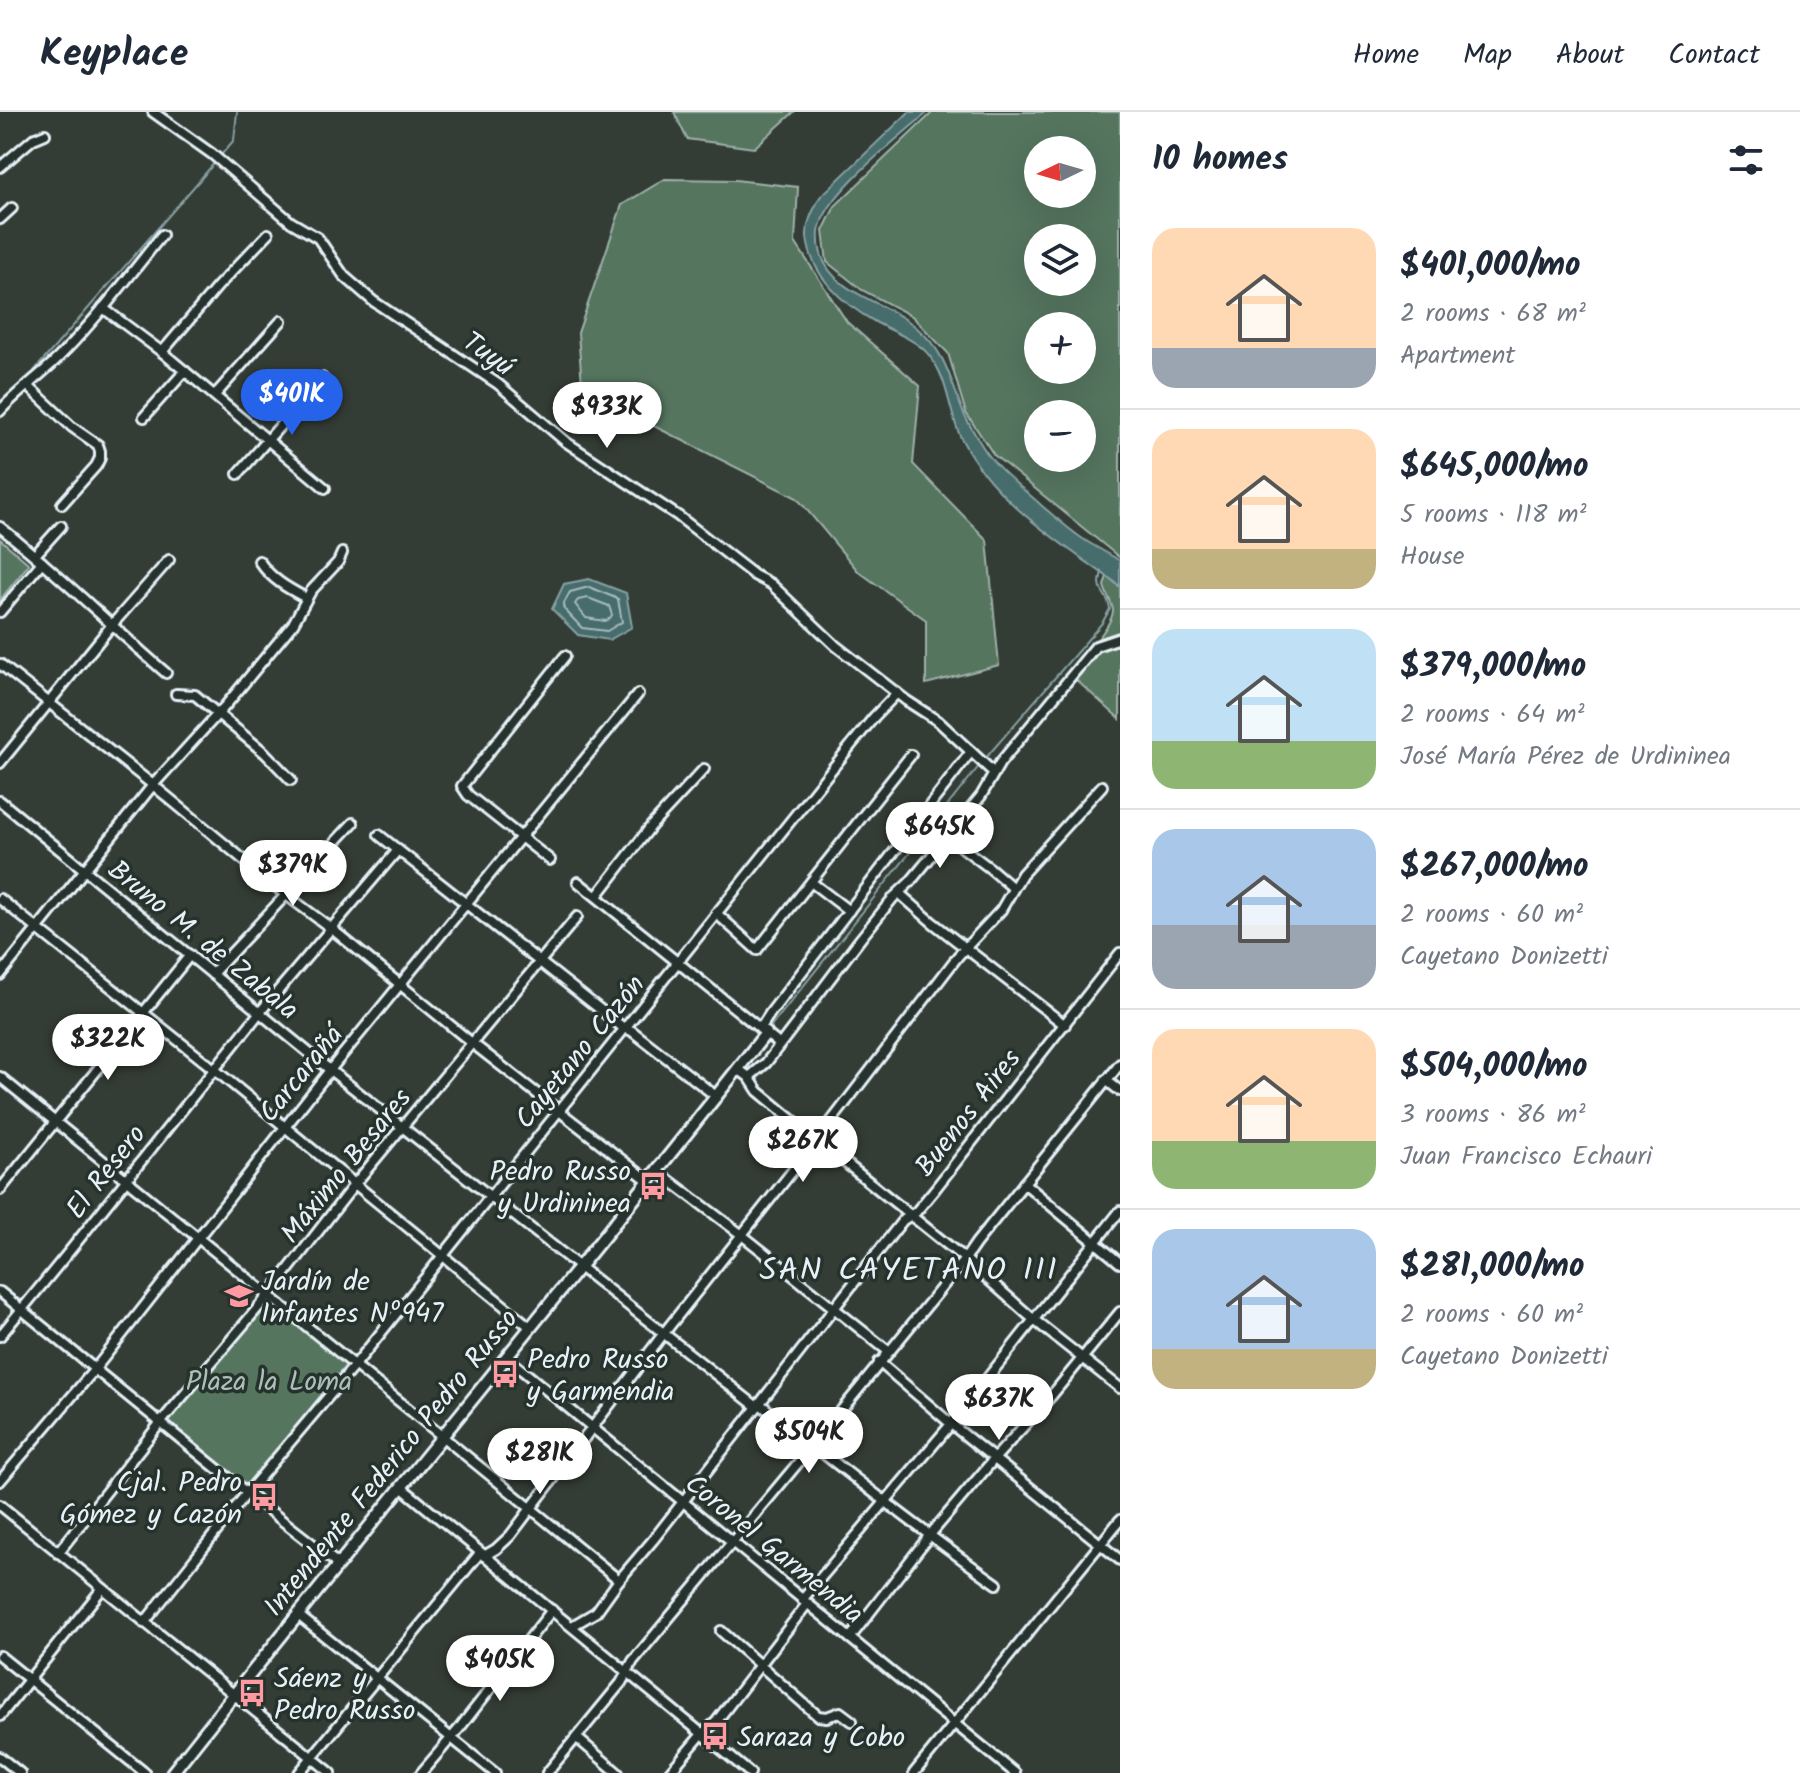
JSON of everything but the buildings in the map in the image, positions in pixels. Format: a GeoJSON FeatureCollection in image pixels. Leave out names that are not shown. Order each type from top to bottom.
{"type":"FeatureCollection","features":[{"type":"Feature","properties":{"kind":"street","name":"Tuyú"},"geometry":{"type":"LineString","coordinates":[[153,112],[212,154],[291,222],[318,238],[344,276],[373,301],[498,384],[566,442],[678,516],[754,575],[771,584],[836,646],[938,721],[986,766]]}},
{"type":"Feature","properties":{"kind":"street"},"geometry":{"type":"LineString","coordinates":[[0,167],[33,139],[45,134]]}},
{"type":"Feature","properties":{"kind":"street"},"geometry":{"type":"LineString","coordinates":[[0,219],[12,208]]}},
{"type":"Feature","properties":{"kind":"street"},"geometry":{"type":"LineString","coordinates":[[162,352],[218,286],[268,234]]}},
{"type":"Feature","properties":{"kind":"street"},"geometry":{"type":"LineString","coordinates":[[0,411],[64,352],[162,235]]}},
{"type":"Feature","properties":{"kind":"street"},"geometry":{"type":"LineString","coordinates":[[103,308],[162,352],[325,488]]}},
{"type":"Feature","properties":{"kind":"street"},"geometry":{"type":"LineString","coordinates":[[215,395],[281,321]]}},
{"type":"Feature","properties":{"kind":"street"},"geometry":{"type":"LineString","coordinates":[[144,417],[185,371]]}},
{"type":"Feature","properties":{"kind":"street"},"geometry":{"type":"LineString","coordinates":[[238,474],[322,378]]}},
{"type":"Feature","properties":{"kind":"street"},"geometry":{"type":"LineString","coordinates":[[28,386],[72,427],[94,442],[100,451],[96,466],[62,504]]}},
{"type":"Feature","properties":{"kind":"street"},"geometry":{"type":"LineString","coordinates":[[0,612],[61,526]]}},
{"type":"Feature","properties":{"kind":"street"},"geometry":{"type":"LineString","coordinates":[[0,527],[39,558],[166,673]]}},
{"type":"Feature","properties":{"kind":"street"},"geometry":{"type":"LineString","coordinates":[[0,975],[153,785],[218,714],[293,624],[306,598],[338,562],[342,553]]}},
{"type":"Feature","properties":{"kind":"street"},"geometry":{"type":"LineString","coordinates":[[0,763],[169,560]]}},
{"type":"Feature","properties":{"kind":"street"},"geometry":{"type":"LineString","coordinates":[[259,561],[270,576],[306,598]]}},
{"type":"Feature","properties":{"kind":"street"},"geometry":{"type":"LineString","coordinates":[[749,1077],[766,1063],[861,938],[981,796],[986,766],[1000,763],[1096,646],[1120,638]]}},
{"type":"Feature","properties":{"kind":"street"},"geometry":{"type":"LineString","coordinates":[[550,860],[468,795],[462,786],[565,656]]}},
{"type":"Feature","properties":{"kind":"street"},"geometry":{"type":"LineString","coordinates":[[0,664],[649,1181]]}},
{"type":"Feature","properties":{"kind":"street","name":"Cayetano Cazón"},"geometry":{"type":"LineString","coordinates":[[144,1623],[247,1493],[355,1365],[874,717],[897,693]]}},
{"type":"Feature","properties":{"kind":"street"},"geometry":{"type":"LineString","coordinates":[[176,694],[195,695],[265,753],[291,780]]}},
{"type":"Feature","properties":{"kind":"street","name":"Carcarañá"},"geometry":{"type":"LineString","coordinates":[[0,1481],[95,1369],[284,1127],[638,694]]}},
{"type":"Feature","properties":{"kind":"street"},"geometry":{"type":"LineString","coordinates":[[763,1031],[849,911],[970,753]]}},
{"type":"Feature","properties":{"kind":"street"},"geometry":{"type":"LineString","coordinates":[[716,913],[757,950],[911,755]]}},
{"type":"Feature","properties":{"kind":"street"},"geometry":{"type":"LineString","coordinates":[[597,896],[652,825],[704,769]]}},
{"type":"Feature","properties":{"kind":"street"},"geometry":{"type":"LineString","coordinates":[[299,1773],[482,1554],[502,1544],[531,1510],[664,1333],[965,948],[1001,910],[1032,863],[1102,786]]}},
{"type":"Feature","properties":{"kind":"street","name":"Bruno M. de Zabala"},"geometry":{"type":"LineString","coordinates":[[0,801],[330,1070],[758,1406]]}},
{"type":"Feature","properties":{"kind":"street"},"geometry":{"type":"LineString","coordinates":[[212,974],[353,823]]}},
{"type":"Feature","properties":{"kind":"street"},"geometry":{"type":"LineString","coordinates":[[379,835],[717,1097]]}},
{"type":"Feature","properties":{"kind":"street"},"geometry":{"type":"LineString","coordinates":[[947,836],[1013,888]]}},
{"type":"Feature","properties":{"kind":"street","name":"El Resero"},"geometry":{"type":"LineString","coordinates":[[0,1336],[260,1012],[398,850]]}},
{"type":"Feature","properties":{"kind":"street"},"geometry":{"type":"LineString","coordinates":[[578,882],[779,1044]]}},
{"type":"Feature","properties":{"kind":"street"},"geometry":{"type":"LineString","coordinates":[[811,882],[849,911]]}},
{"type":"Feature","properties":{"kind":"street"},"geometry":{"type":"LineString","coordinates":[[899,893],[1065,1025]]}},
{"type":"Feature","properties":{"kind":"street"},"geometry":{"type":"LineString","coordinates":[[0,899],[530,1327]]}},
{"type":"Feature","properties":{"kind":"street","name":"Máximo Besares"},"geometry":{"type":"LineString","coordinates":[[58,1553],[161,1422],[268,1296],[354,1185],[577,917]]}},
{"type":"Feature","properties":{"kind":"street","name":"Buenos Aires"},"geometry":{"type":"LineString","coordinates":[[572,1626],[596,1612],[903,1220],[935,1189],[1120,953]]}},
{"type":"Feature","properties":{"kind":"street"},"geometry":{"type":"LineString","coordinates":[[1,1186],[190,955]]}},
{"type":"Feature","properties":{"kind":"street","name":"Intendente Federico Pedro Russo"},"geometry":{"type":"LineString","coordinates":[[172,1773],[717,1097],[763,1031]]}},
{"type":"Feature","properties":{"kind":"street"},"geometry":{"type":"LineString","coordinates":[[547,1773],[621,1683],[633,1661],[965,1259],[1120,1064]]}},
{"type":"Feature","properties":{"kind":"street"},"geometry":{"type":"LineString","coordinates":[[738,1069],[749,1077],[758,1091],[1120,1388]]}},
{"type":"Feature","properties":{"kind":"street"},"geometry":{"type":"LineString","coordinates":[[0,1077],[619,1580]]}},
{"type":"Feature","properties":{"kind":"street"},"geometry":{"type":"LineString","coordinates":[[1106,1080],[1120,1091]]}},
{"type":"Feature","properties":{"kind":"street"},"geometry":{"type":"LineString","coordinates":[[657,1171],[888,1351]]}},
{"type":"Feature","properties":{"kind":"street"},"geometry":{"type":"LineString","coordinates":[[1024,1183],[1120,1263]]}},
{"type":"Feature","properties":{"kind":"street"},"geometry":{"type":"LineString","coordinates":[[669,1773],[716,1722],[804,1602],[885,1500],[951,1424],[1120,1211]]}},
{"type":"Feature","properties":{"kind":"street"},"geometry":{"type":"LineString","coordinates":[[0,1292],[338,1564]]}},
{"type":"Feature","properties":{"kind":"street"},"geometry":{"type":"LineString","coordinates":[[850,1638],[929,1536],[1120,1312]]}},
{"type":"Feature","properties":{"kind":"street","name":"Coronel Garmendia"},"geometry":{"type":"LineString","coordinates":[[506,1357],[1015,1773]]}},
{"type":"Feature","properties":{"kind":"street"},"geometry":{"type":"LineString","coordinates":[[879,1362],[1120,1560]]}},
{"type":"Feature","properties":{"kind":"street"},"geometry":{"type":"LineString","coordinates":[[758,1406],[997,1584]]}},
{"type":"Feature","properties":{"kind":"street"},"geometry":{"type":"LineString","coordinates":[[401,1487],[750,1773]]}},
{"type":"Feature","properties":{"kind":"street"},"geometry":{"type":"LineString","coordinates":[[0,1505],[331,1773]]}},
{"type":"Feature","properties":{"kind":"street"},"geometry":{"type":"LineString","coordinates":[[914,1773],[1120,1520]]}},
{"type":"Feature","properties":{"kind":"street"},"geometry":{"type":"LineString","coordinates":[[0,1716],[102,1589]]}},
{"type":"Feature","properties":{"kind":"street"},"geometry":{"type":"LineString","coordinates":[[421,1773],[552,1610]]}},
{"type":"Feature","properties":{"kind":"street"},"geometry":{"type":"LineString","coordinates":[[298,1615],[495,1773]]}},
{"type":"Feature","properties":{"kind":"street"},"geometry":{"type":"LineString","coordinates":[[721,1631],[818,1716],[827,1717],[840,1712],[852,1721]]}},
{"type":"Feature","properties":{"kind":"street"},"geometry":{"type":"LineString","coordinates":[[0,1656],[145,1773]]}},
{"type":"Feature","properties":{"kind":"street"},"geometry":{"type":"LineString","coordinates":[[577,1738],[618,1773]]}},
{"type":"Feature","properties":{"kind":"street"},"geometry":{"type":"LineString","coordinates":[[0,1757],[20,1773]]}},
{"type":"Feature","properties":{"kind":"green space"},"geometry":{"type":"Polygon","coordinates":[[[674,112],[794,112],[754,148],[687,139],[674,112]]]}},
{"type":"Feature","properties":{"kind":"green space"},"geometry":{"type":"Polygon","coordinates":[[[933,112],[1120,112],[1120,558],[994,455],[966,413],[948,353],[912,316],[862,290],[827,262],[823,231],[835,206],[933,112]]]}},
{"type":"Feature","properties":{"kind":"green space"},"geometry":{"type":"Polygon","coordinates":[[[665,179],[735,180],[798,187],[795,242],[847,322],[920,386],[913,464],[987,540],[999,665],[926,684],[926,620],[858,571],[797,498],[642,420],[583,397],[578,333],[622,205],[665,179]]]}},
{"type":"Feature","properties":{"kind":"green space"},"geometry":{"type":"Polygon","coordinates":[[[0,539],[29,564],[0,600],[0,539]]]}},
{"type":"Feature","properties":{"kind":"green space"},"geometry":{"type":"Polygon","coordinates":[[[1107,576],[1120,587],[1120,719],[1068,673],[1102,634],[1112,617],[1113,610],[1104,586],[1107,576]]]}},
{"type":"Feature","properties":{"kind":"green space","name":"Plaza la Loma"},"geometry":{"type":"Polygon","coordinates":[[[267,1302],[346,1365],[247,1486],[169,1422],[267,1302]]]}},
{"type":"Feature","properties":{"kind":"water"},"geometry":{"type":"Polygon","coordinates":[[[909,112],[928,112],[864,168],[833,202],[819,232],[820,252],[839,281],[903,318],[927,337],[941,356],[965,416],[993,461],[1067,527],[1120,561],[1120,586],[1011,503],[975,462],[961,438],[940,373],[924,349],[852,307],[831,288],[815,265],[807,231],[820,197],[909,112]]]}},
{"type":"Feature","properties":{"kind":"water"},"geometry":{"type":"Polygon","coordinates":[[[589,579],[626,593],[632,627],[609,640],[578,635],[552,609],[564,584],[589,579]]]}},
{"type":"Feature","properties":{"kind":"waterway"},"geometry":{"type":"LineString","coordinates":[[221,155],[234,140],[237,112]]}},
{"type":"Feature","properties":{"kind":"waterway"},"geometry":{"type":"LineString","coordinates":[[34,371],[217,160]]}},
{"type":"Feature","properties":{"kind":"waterway"},"geometry":{"type":"LineString","coordinates":[[984,760],[1102,623],[1110,609],[1101,589],[1102,571]]}},
{"type":"Feature","properties":{"kind":"waterway"},"geometry":{"type":"LineString","coordinates":[[769,1029],[980,765]]}},
{"type":"Feature","properties":{"kind":"place","name":"Pedro Russo y Urdininea"},"geometry":{"type":"Point","coordinates":[653,1186]}},
{"type":"Feature","properties":{"kind":"place","name":"Jardín de Infantes Nº947"},"geometry":{"type":"Point","coordinates":[239,1296]}},
{"type":"Feature","properties":{"kind":"place","name":"Pedro Russo y Garmendia"},"geometry":{"type":"Point","coordinates":[505,1374]}},
{"type":"Feature","properties":{"kind":"place","name":"Cjal. Pedro Gómez y Cazón"},"geometry":{"type":"Point","coordinates":[264,1497]}},
{"type":"Feature","properties":{"kind":"place","name":"Sáenz y Pedro Russo"},"geometry":{"type":"Point","coordinates":[252,1693]}},
{"type":"Feature","properties":{"kind":"place","name":"Saraza y Cobo"},"geometry":{"type":"Point","coordinates":[715,1736]}},
{"type":"Feature","properties":{"kind":"district","name":"SAN CAYETANO III"},"geometry":{"type":"Point","coordinates":[909,1269]}}]}
